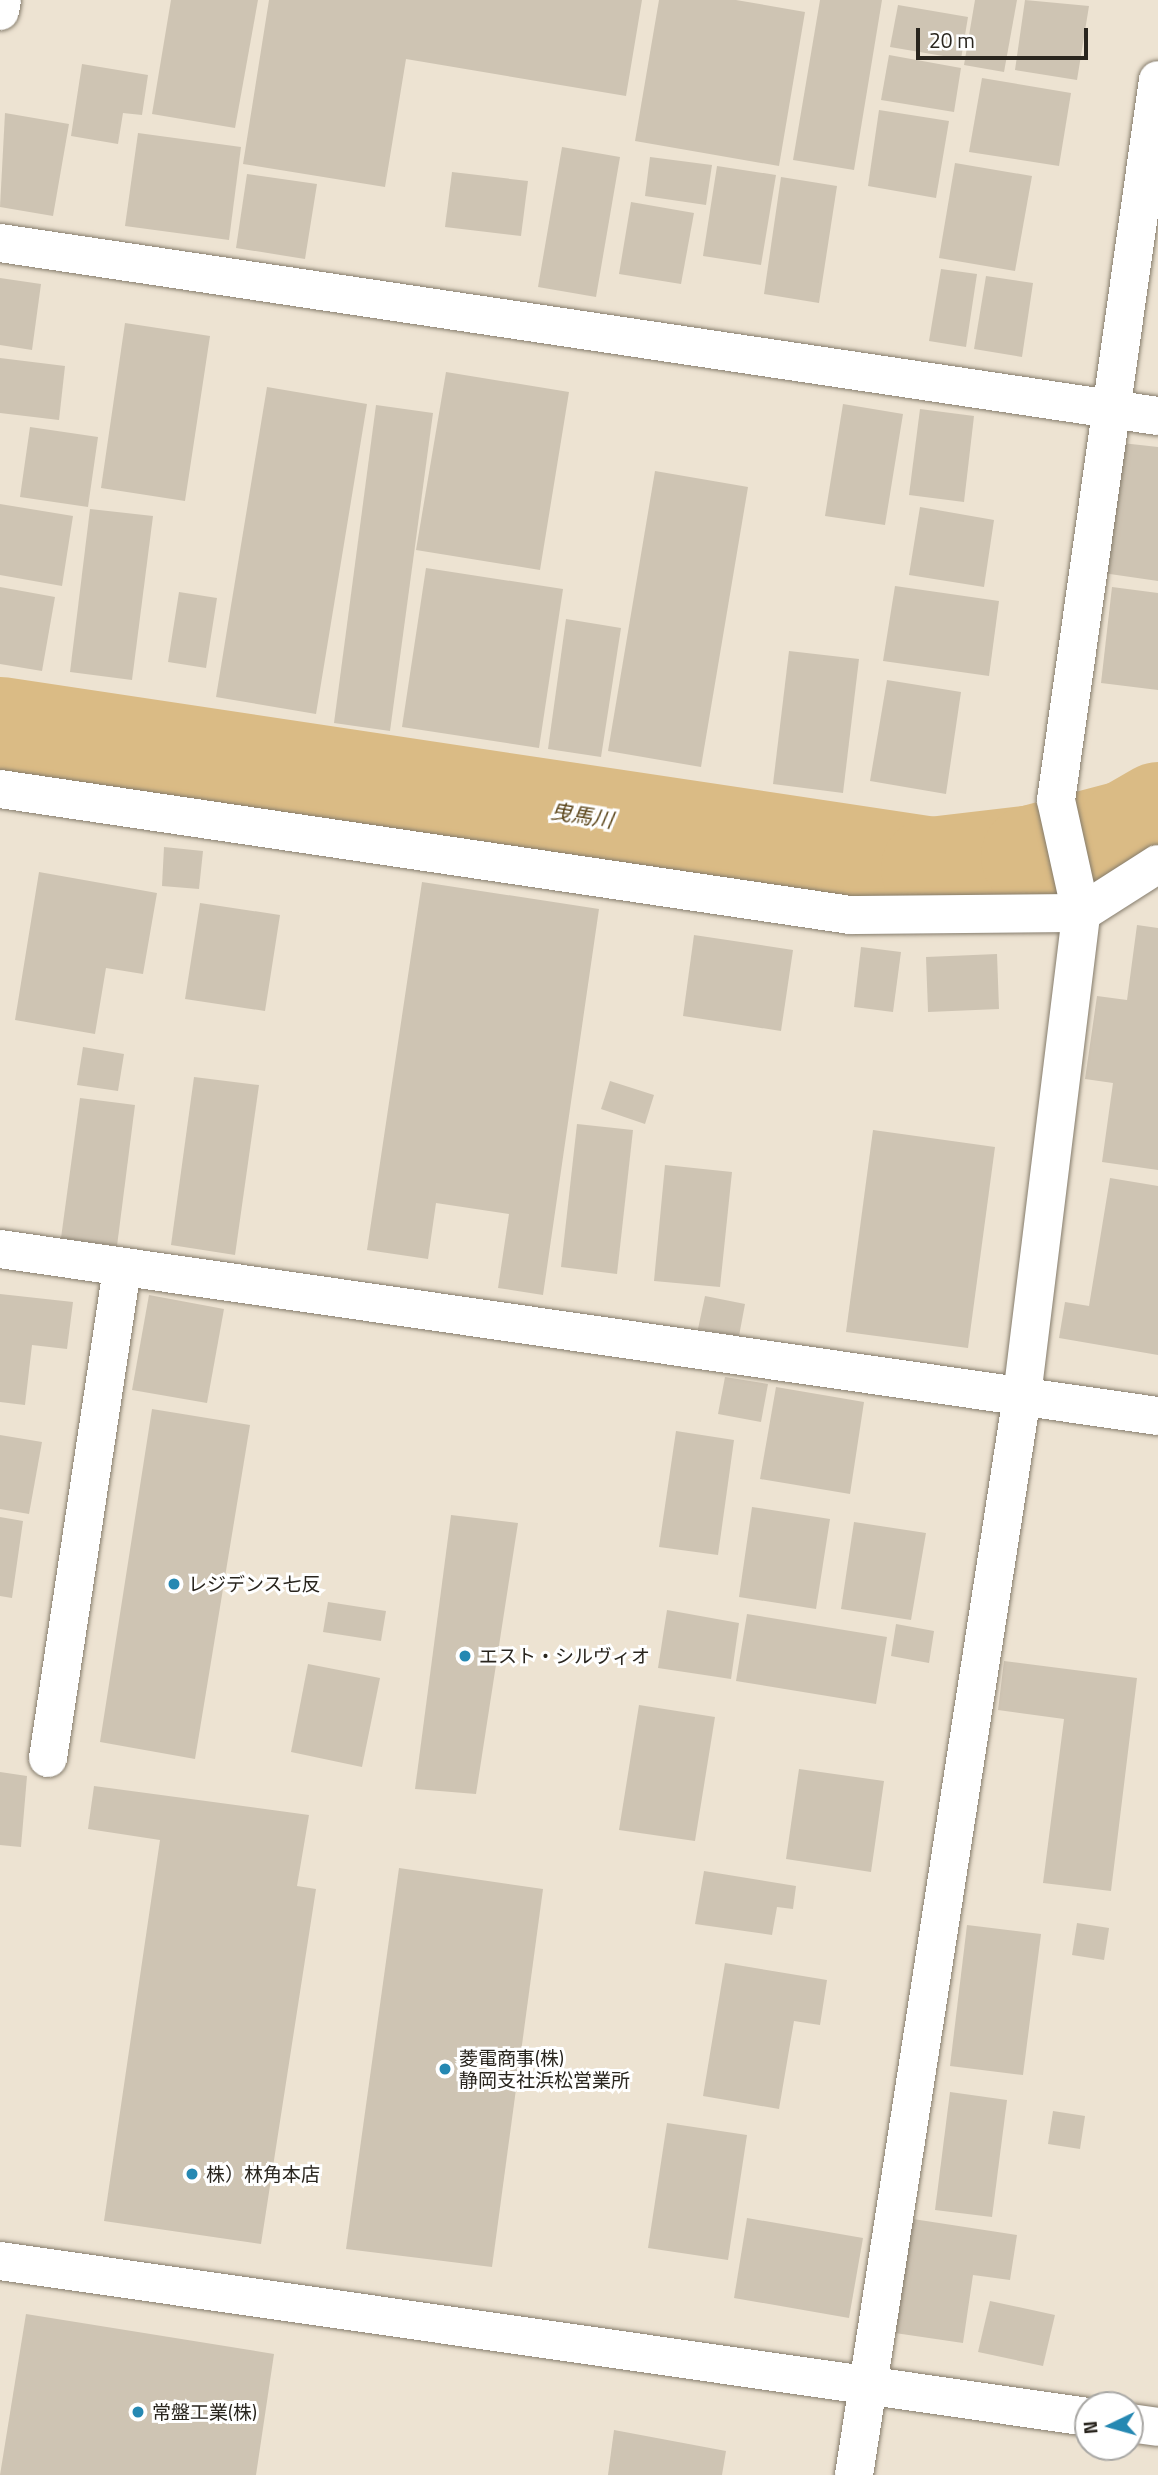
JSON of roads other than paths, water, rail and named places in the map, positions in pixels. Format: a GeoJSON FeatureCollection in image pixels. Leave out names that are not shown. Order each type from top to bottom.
{"type":"FeatureCollection","features":[{"type":"Feature","properties":{"kind":"street"},"geometry":{"type":"LineString","coordinates":[[0,11],[2,0]]}},
{"type":"Feature","properties":{"kind":"street"},"geometry":{"type":"LineString","coordinates":[[854,2475],[871,2387],[1022,1396],[1077,897],[1056,800],[1158,80]]}},
{"type":"Feature","properties":{"kind":"street"},"geometry":{"type":"LineString","coordinates":[[0,243],[1158,416]]}},
{"type":"Feature","properties":{"kind":"street"},"geometry":{"type":"LineString","coordinates":[[0,789],[849,915],[1077,897],[1158,864]]}},
{"type":"Feature","properties":{"kind":"street"},"geometry":{"type":"LineString","coordinates":[[0,1249],[1158,1416]]}},
{"type":"Feature","properties":{"kind":"street"},"geometry":{"type":"LineString","coordinates":[[48,1758],[122,1267]]}},
{"type":"Feature","properties":{"kind":"street"},"geometry":{"type":"LineString","coordinates":[[0,2262],[1074,2415]]}},
{"type":"Feature","properties":{"kind":"waterway","name":"曳馬川"},"geometry":{"type":"LineString","coordinates":[[0,728],[932,868],[1032,856],[1127,831],[1158,813]]}},
{"type":"Feature","properties":{"kind":"place","name":"レジデンス七反"},"geometry":{"type":"Point","coordinates":[174,1584]}},
{"type":"Feature","properties":{"kind":"place","name":"エスト・シルヴィオ"},"geometry":{"type":"Point","coordinates":[465,1656]}},
{"type":"Feature","properties":{"kind":"place","name":"菱電商事(株) 静岡支社浜松営業所"},"geometry":{"type":"Point","coordinates":[445,2069]}},
{"type":"Feature","properties":{"kind":"place","name":"株）林角本店"},"geometry":{"type":"Point","coordinates":[192,2174]}},
{"type":"Feature","properties":{"kind":"place","name":"常盤工業(株)"},"geometry":{"type":"Point","coordinates":[138,2412]}}]}
